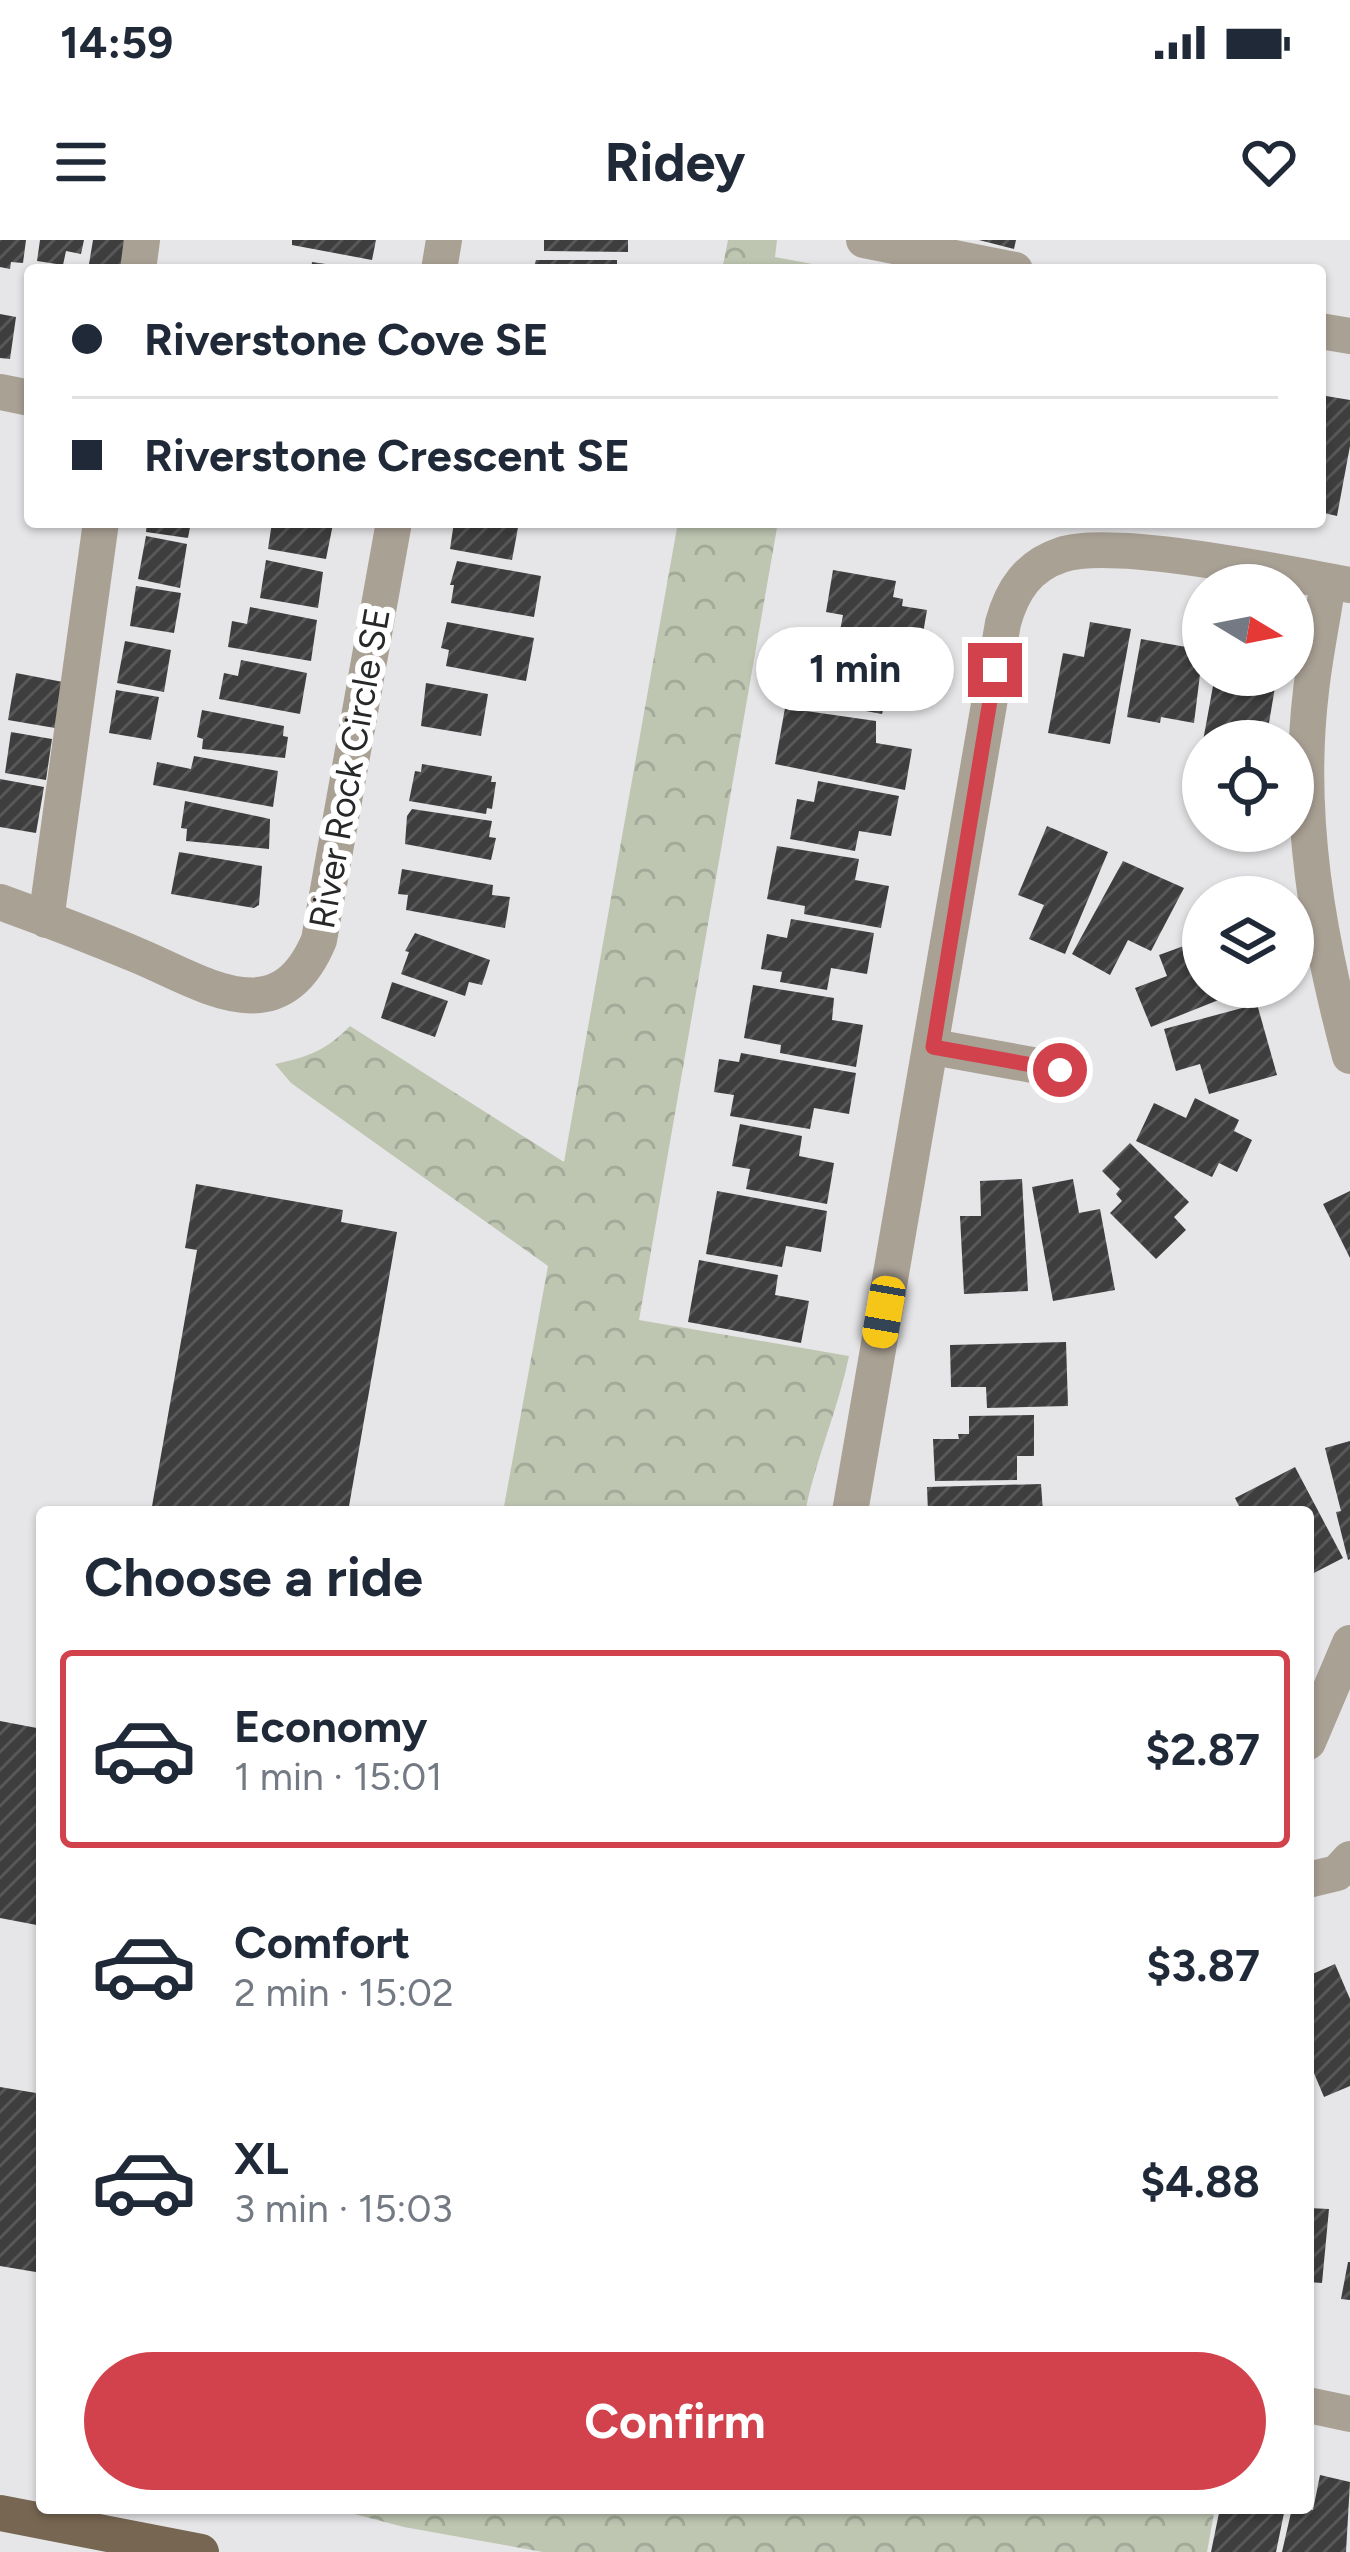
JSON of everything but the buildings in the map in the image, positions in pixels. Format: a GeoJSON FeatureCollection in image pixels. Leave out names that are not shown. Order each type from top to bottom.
{"type":"FeatureCollection","features":[{"type":"Feature","properties":{"kind":"main road"},"geometry":{"type":"LineString","coordinates":[[0,2513],[201,2552]]}},
{"type":"Feature","properties":{"kind":"street"},"geometry":{"type":"LineString","coordinates":[[864,240],[985,264]]}},
{"type":"Feature","properties":{"kind":"street"},"geometry":{"type":"LineString","coordinates":[[46,920],[100,528]]}},
{"type":"Feature","properties":{"kind":"street","name":"River Rock Circle SE"},"geometry":{"type":"LineString","coordinates":[[0,902],[225,995],[275,990],[303,970],[319,940],[393,528]]}},
{"type":"Feature","properties":{"kind":"street"},"geometry":{"type":"LineString","coordinates":[[851,1506],[1003,623],[1022,580],[1038,566],[1078,550],[1226,563],[1339,583],[1309,713],[1310,869],[1324,962],[1350,1056]]}},
{"type":"Feature","properties":{"kind":"street"},"geometry":{"type":"LineString","coordinates":[[933,1047],[1060,1070]]}},
{"type":"Feature","properties":{"kind":"street"},"geometry":{"type":"LineString","coordinates":[[1314,1728],[1350,1643]]}},
{"type":"Feature","properties":{"kind":"street"},"geometry":{"type":"LineString","coordinates":[[1314,1879],[1337,1873],[1350,1858]]}},
{"type":"Feature","properties":{"kind":"street"},"geometry":{"type":"LineString","coordinates":[[1314,2406],[1350,2414]]}},
{"type":"Feature","properties":{"kind":"green space"},"geometry":{"type":"Polygon","coordinates":[[[728,240],[777,240],[775,257],[812,264],[723,264],[728,240]]]}},
{"type":"Feature","properties":{"kind":"green space"},"geometry":{"type":"Polygon","coordinates":[[[677,528],[777,528],[639,1320],[849,1356],[806,1506],[504,1506],[548,1266],[291,1083],[275,1064],[316,1051],[350,1026],[564,1162],[677,528]]]}},
{"type":"Feature","properties":{"kind":"green space"},"geometry":{"type":"Polygon","coordinates":[[[354,2514],[1214,2514],[1207,2552],[543,2552],[354,2514]]]}},
{"type":"Feature","properties":{"kind":"route"},"geometry":{"type":"LineString","coordinates":[[995,670],[933,1047],[1060,1070]]}}]}
